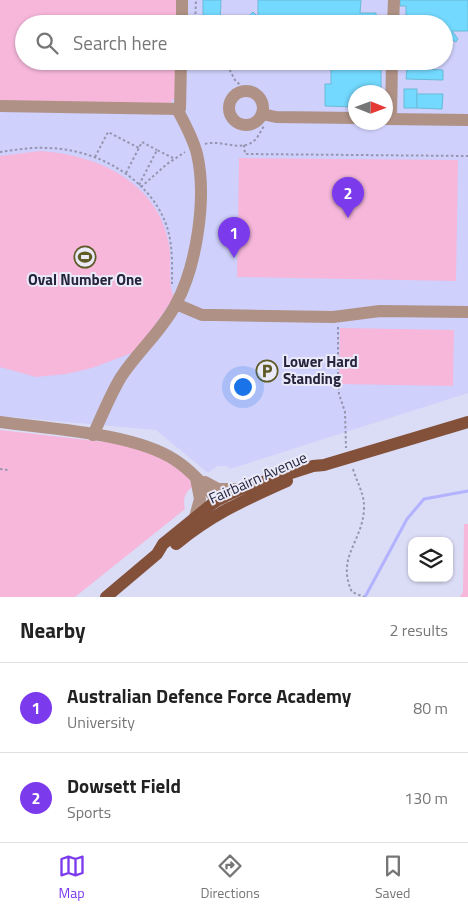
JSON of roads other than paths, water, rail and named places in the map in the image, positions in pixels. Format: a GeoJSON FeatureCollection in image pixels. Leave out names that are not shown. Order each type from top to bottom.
{"type":"FeatureCollection","features":[{"type":"Feature","properties":{"kind":"main road","name":"Fairbairn Avenue"},"geometry":{"type":"LineString","coordinates":[[157,554],[167,551],[241,489],[313,466],[324,465],[468,422]]}},
{"type":"Feature","properties":{"kind":"main road","name":"Fairbairn Avenue"},"geometry":{"type":"LineString","coordinates":[[106,597],[157,554],[163,544],[194,517],[221,504],[313,472],[324,465]]}},
{"type":"Feature","properties":{"kind":"street"},"geometry":{"type":"LineString","coordinates":[[182,0],[182,15]]}},
{"type":"Feature","properties":{"kind":"street"},"geometry":{"type":"LineString","coordinates":[[393,15],[394,0]]}},
{"type":"Feature","properties":{"kind":"street"},"geometry":{"type":"LineString","coordinates":[[0,106],[180,109],[181,70]]}},
{"type":"Feature","properties":{"kind":"street"},"geometry":{"type":"LineString","coordinates":[[390,85],[391,70]]}},
{"type":"Feature","properties":{"kind":"street"},"geometry":{"type":"LineString","coordinates":[[92,435],[121,377],[160,331],[177,302],[186,281],[198,226],[201,183],[196,148],[177,109]]}},
{"type":"Feature","properties":{"kind":"street"},"geometry":{"type":"LineString","coordinates":[[262,114],[276,117],[348,118]]}},
{"type":"Feature","properties":{"kind":"street"},"geometry":{"type":"LineString","coordinates":[[393,119],[468,120]]}},
{"type":"Feature","properties":{"kind":"street"},"geometry":{"type":"LineString","coordinates":[[177,302],[202,315],[338,317],[380,311],[468,312]]}},
{"type":"Feature","properties":{"kind":"street"},"geometry":{"type":"LineString","coordinates":[[0,422],[126,440],[154,448],[177,460],[221,504]]}},
{"type":"Feature","properties":{"kind":"street"},"geometry":{"type":"LineString","coordinates":[[196,478],[218,489],[241,489]]}},
{"type":"Feature","properties":{"kind":"street"},"geometry":{"type":"LineString","coordinates":[[194,517],[200,500],[196,478]]}},
{"type":"Feature","properties":{"kind":"waterway"},"geometry":{"type":"LineString","coordinates":[[365,597],[407,519],[424,499],[468,491]]}},
{"type":"Feature","properties":{"kind":"place","name":"Dowsett Field"},"geometry":{"type":"Point","coordinates":[348,218]}},
{"type":"Feature","properties":{"kind":"place","name":"Oval Number One"},"geometry":{"type":"Point","coordinates":[85,257]}},
{"type":"Feature","properties":{"kind":"place","name":"Australian Defence Force Academy"},"geometry":{"type":"Point","coordinates":[234,258]}},
{"type":"Feature","properties":{"kind":"place","name":"Lower Hard Standing"},"geometry":{"type":"Point","coordinates":[267,371]}}]}
